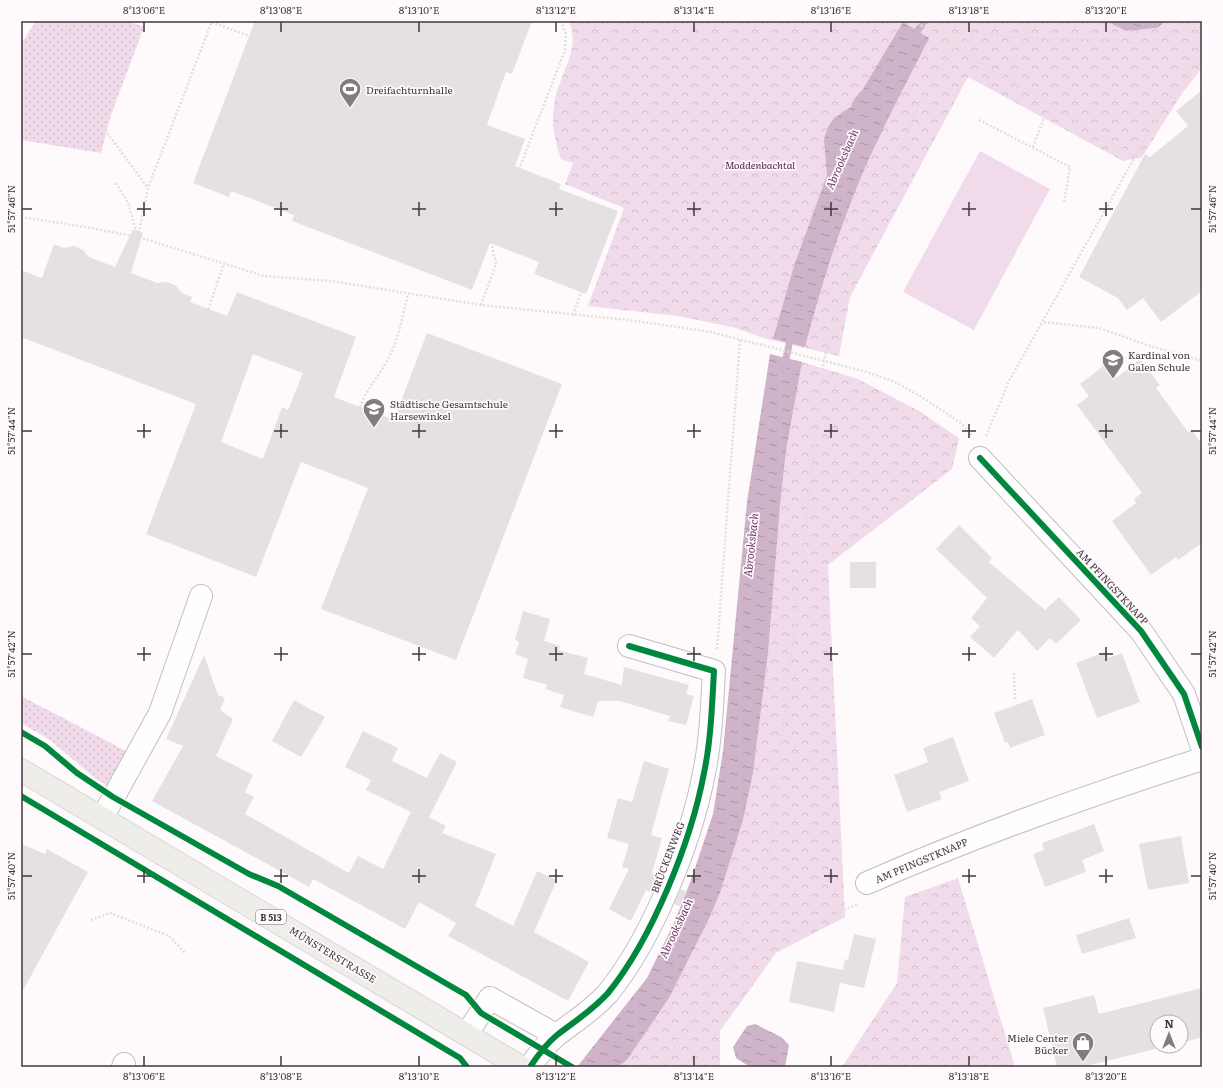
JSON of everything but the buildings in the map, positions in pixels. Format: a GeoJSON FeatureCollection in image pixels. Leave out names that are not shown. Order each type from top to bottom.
{"type":"FeatureCollection","features":[{"type":"Feature","properties":{"kind":"main road","name":"MÜNSTERSTRASSE"},"geometry":{"type":"LineString","coordinates":[[21,770],[521,1067]]}},
{"type":"Feature","properties":{"kind":"street","name":"AM PFINGSTKNAPP"},"geometry":{"type":"LineString","coordinates":[[980,458],[1141,631],[1184,694],[1202,743],[1202,747]]}},
{"type":"Feature","properties":{"kind":"street"},"geometry":{"type":"LineString","coordinates":[[102,818],[160,713],[201,596]]}},
{"type":"Feature","properties":{"kind":"street"},"geometry":{"type":"LineString","coordinates":[[629,646],[714,671]]}},
{"type":"Feature","properties":{"kind":"street","name":"BRÜCKENWEG"},"geometry":{"type":"LineString","coordinates":[[530,1067],[542,1050],[556,1036],[582,1018],[607,994],[627,968],[658,907],[686,840],[704,774],[709,740],[714,671]]}},
{"type":"Feature","properties":{"kind":"street","name":"AM PFINGSTKNAPP"},"geometry":{"type":"LineString","coordinates":[[867,883],[936,852],[1153,774],[1202,759]]}},
{"type":"Feature","properties":{"kind":"street"},"geometry":{"type":"LineString","coordinates":[[467,1034],[490,998],[556,1036]]}},
{"type":"Feature","properties":{"kind":"path"},"geometry":{"type":"LineString","coordinates":[[65,21],[80,68],[108,134],[148,188]]}},
{"type":"Feature","properties":{"kind":"path"},"geometry":{"type":"LineString","coordinates":[[138,237],[148,188],[211,21],[249,36]]}},
{"type":"Feature","properties":{"kind":"path"},"geometry":{"type":"LineString","coordinates":[[481,305],[496,264],[491,242],[565,50],[566,34],[561,21]]}},
{"type":"Feature","properties":{"kind":"path"},"geometry":{"type":"LineString","coordinates":[[914,21],[1009,78],[1051,107],[1136,156]]}},
{"type":"Feature","properties":{"kind":"path"},"geometry":{"type":"LineString","coordinates":[[660,1067],[726,971],[769,855],[824,360],[845,283],[869,214],[924,94],[969,21]]}},
{"type":"Feature","properties":{"kind":"path"},"geometry":{"type":"LineString","coordinates":[[1009,78],[1023,38],[1032,21]]}},
{"type":"Feature","properties":{"kind":"path"},"geometry":{"type":"LineString","coordinates":[[954,45],[980,34],[1023,38],[1114,40],[1140,44],[1202,27]]}},
{"type":"Feature","properties":{"kind":"path"},"geometry":{"type":"LineString","coordinates":[[980,458],[986,434],[1010,381],[1167,101],[1202,53]]}},
{"type":"Feature","properties":{"kind":"path"},"geometry":{"type":"LineString","coordinates":[[1032,147],[1044,118],[1051,107]]}},
{"type":"Feature","properties":{"kind":"path"},"geometry":{"type":"LineString","coordinates":[[979,120],[1070,166],[1064,203]]}},
{"type":"Feature","properties":{"kind":"path"},"geometry":{"type":"LineString","coordinates":[[116,182],[128,203],[138,237]]}},
{"type":"Feature","properties":{"kind":"path"},"geometry":{"type":"LineString","coordinates":[[21,217],[138,237],[264,276],[331,281],[481,305],[670,325],[711,332],[824,360],[867,372],[895,382],[920,396],[961,423],[975,438],[980,458]]}},
{"type":"Feature","properties":{"kind":"path"},"geometry":{"type":"LineString","coordinates":[[207,313],[224,264]]}},
{"type":"Feature","properties":{"kind":"path"},"geometry":{"type":"LineString","coordinates":[[573,315],[581,292]]}},
{"type":"Feature","properties":{"kind":"path"},"geometry":{"type":"LineString","coordinates":[[360,406],[364,396],[387,361],[402,324],[408,294]]}},
{"type":"Feature","properties":{"kind":"path"},"geometry":{"type":"LineString","coordinates":[[1044,322],[1099,328],[1150,346],[1202,361]]}},
{"type":"Feature","properties":{"kind":"path"},"geometry":{"type":"LineString","coordinates":[[714,671],[720,619],[722,571],[740,340]]}},
{"type":"Feature","properties":{"kind":"path"},"geometry":{"type":"LineString","coordinates":[[1014,673],[1015,699]]}},
{"type":"Feature","properties":{"kind":"path"},"geometry":{"type":"LineString","coordinates":[[726,971],[761,946],[856,905],[867,883]]}},
{"type":"Feature","properties":{"kind":"path"},"geometry":{"type":"LineString","coordinates":[[91,920],[110,912],[169,936],[185,953]]}},
{"type":"Feature","properties":{"kind":"green space"},"geometry":{"type":"Polygon","coordinates":[[[36,21],[128,21],[144,27],[111,115],[101,153],[21,140],[21,44],[36,21]]]}},
{"type":"Feature","properties":{"kind":"green space","name":"Moddenbachtal"},"geometry":{"type":"Polygon","coordinates":[[[569,21],[1106,21],[1126,31],[1157,28],[1166,21],[1202,21],[1202,68],[1183,92],[1142,157],[1123,161],[968,77],[850,297],[839,356],[763,338],[736,328],[678,316],[588,306],[624,208],[565,184],[573,163],[561,159],[555,139],[553,119],[556,95],[568,63],[573,42],[569,21]]]}},
{"type":"Feature","properties":{"kind":"green space"},"geometry":{"type":"Polygon","coordinates":[[[980,151],[1050,189],[974,330],[903,292],[980,151]]]}},
{"type":"Feature","properties":{"kind":"green space"},"geometry":{"type":"Polygon","coordinates":[[[802,362],[858,379],[919,411],[959,438],[952,469],[828,565],[845,917],[776,953],[720,1031],[720,1067],[618,1067],[627,1060],[669,998],[708,921],[720,893],[743,820],[753,773],[768,654],[786,451],[802,362]]]}},
{"type":"Feature","properties":{"kind":"green space"},"geometry":{"type":"Polygon","coordinates":[[[21,696],[128,752],[110,787],[96,779],[50,740],[21,723],[21,696]]]}},
{"type":"Feature","properties":{"kind":"green space"},"geometry":{"type":"Polygon","coordinates":[[[958,878],[1015,1067],[842,1067],[897,983],[905,897],[958,878]]]}},
{"type":"Feature","properties":{"kind":"water"},"geometry":{"type":"Polygon","coordinates":[[[1106,21],[1166,21],[1157,28],[1126,31],[1106,21]]]}},
{"type":"Feature","properties":{"kind":"water"},"geometry":{"type":"Polygon","coordinates":[[[903,22],[929,38],[861,177],[830,261],[805,347],[773,339],[794,266],[827,175],[824,139],[828,127],[834,118],[851,107],[855,98],[863,89],[903,22]]]}},
{"type":"Feature","properties":{"kind":"water"},"geometry":{"type":"Polygon","coordinates":[[[770,354],[802,362],[786,451],[768,654],[753,773],[743,820],[720,893],[708,921],[669,998],[627,1060],[618,1067],[577,1067],[647,978],[674,923],[691,880],[713,814],[723,751],[747,502],[770,354]]]}},
{"type":"Feature","properties":{"kind":"water"},"geometry":{"type":"Polygon","coordinates":[[[755,1024],[781,1037],[789,1045],[785,1067],[750,1067],[736,1058],[733,1047],[747,1026],[755,1024]]]}},
{"type":"Feature","properties":{"kind":"waterway","name":"Abrooksbach"},"geometry":{"type":"LineString","coordinates":[[913,38],[924,21]]}},
{"type":"Feature","properties":{"kind":"waterway","name":"Abrooksbach"},"geometry":{"type":"LineString","coordinates":[[784,368],[791,335]]}},
{"type":"Feature","properties":{"kind":"cycle path"},"geometry":{"type":"LineString","coordinates":[[980,458],[1141,631],[1184,694],[1202,747]]}},
{"type":"Feature","properties":{"kind":"cycle path"},"geometry":{"type":"LineString","coordinates":[[530,1067],[553,1038],[590,1010],[608,993],[640,946],[668,889],[680,859],[698,800],[708,748],[714,671],[629,646]]}},
{"type":"Feature","properties":{"kind":"cycle path"},"geometry":{"type":"LineString","coordinates":[[21,732],[45,746],[77,773],[113,797],[249,874],[278,886],[466,995],[481,1013],[572,1067]]}},
{"type":"Feature","properties":{"kind":"cycle path"},"geometry":{"type":"LineString","coordinates":[[21,796],[460,1058],[467,1067]]}},
{"type":"Feature","properties":{"kind":"place","name":"Dreifachturnhalle"},"geometry":{"type":"Point","coordinates":[350,108]}},
{"type":"Feature","properties":{"kind":"place","name":"Kardinal von Galen Schule"},"geometry":{"type":"Point","coordinates":[1113,380]}},
{"type":"Feature","properties":{"kind":"place","name":"Städtische Gesamtschule Harsewinkel"},"geometry":{"type":"Point","coordinates":[374,428]}},
{"type":"Feature","properties":{"kind":"place","name":"Miele Center Bücker"},"geometry":{"type":"Point","coordinates":[1083,1062]}}]}
